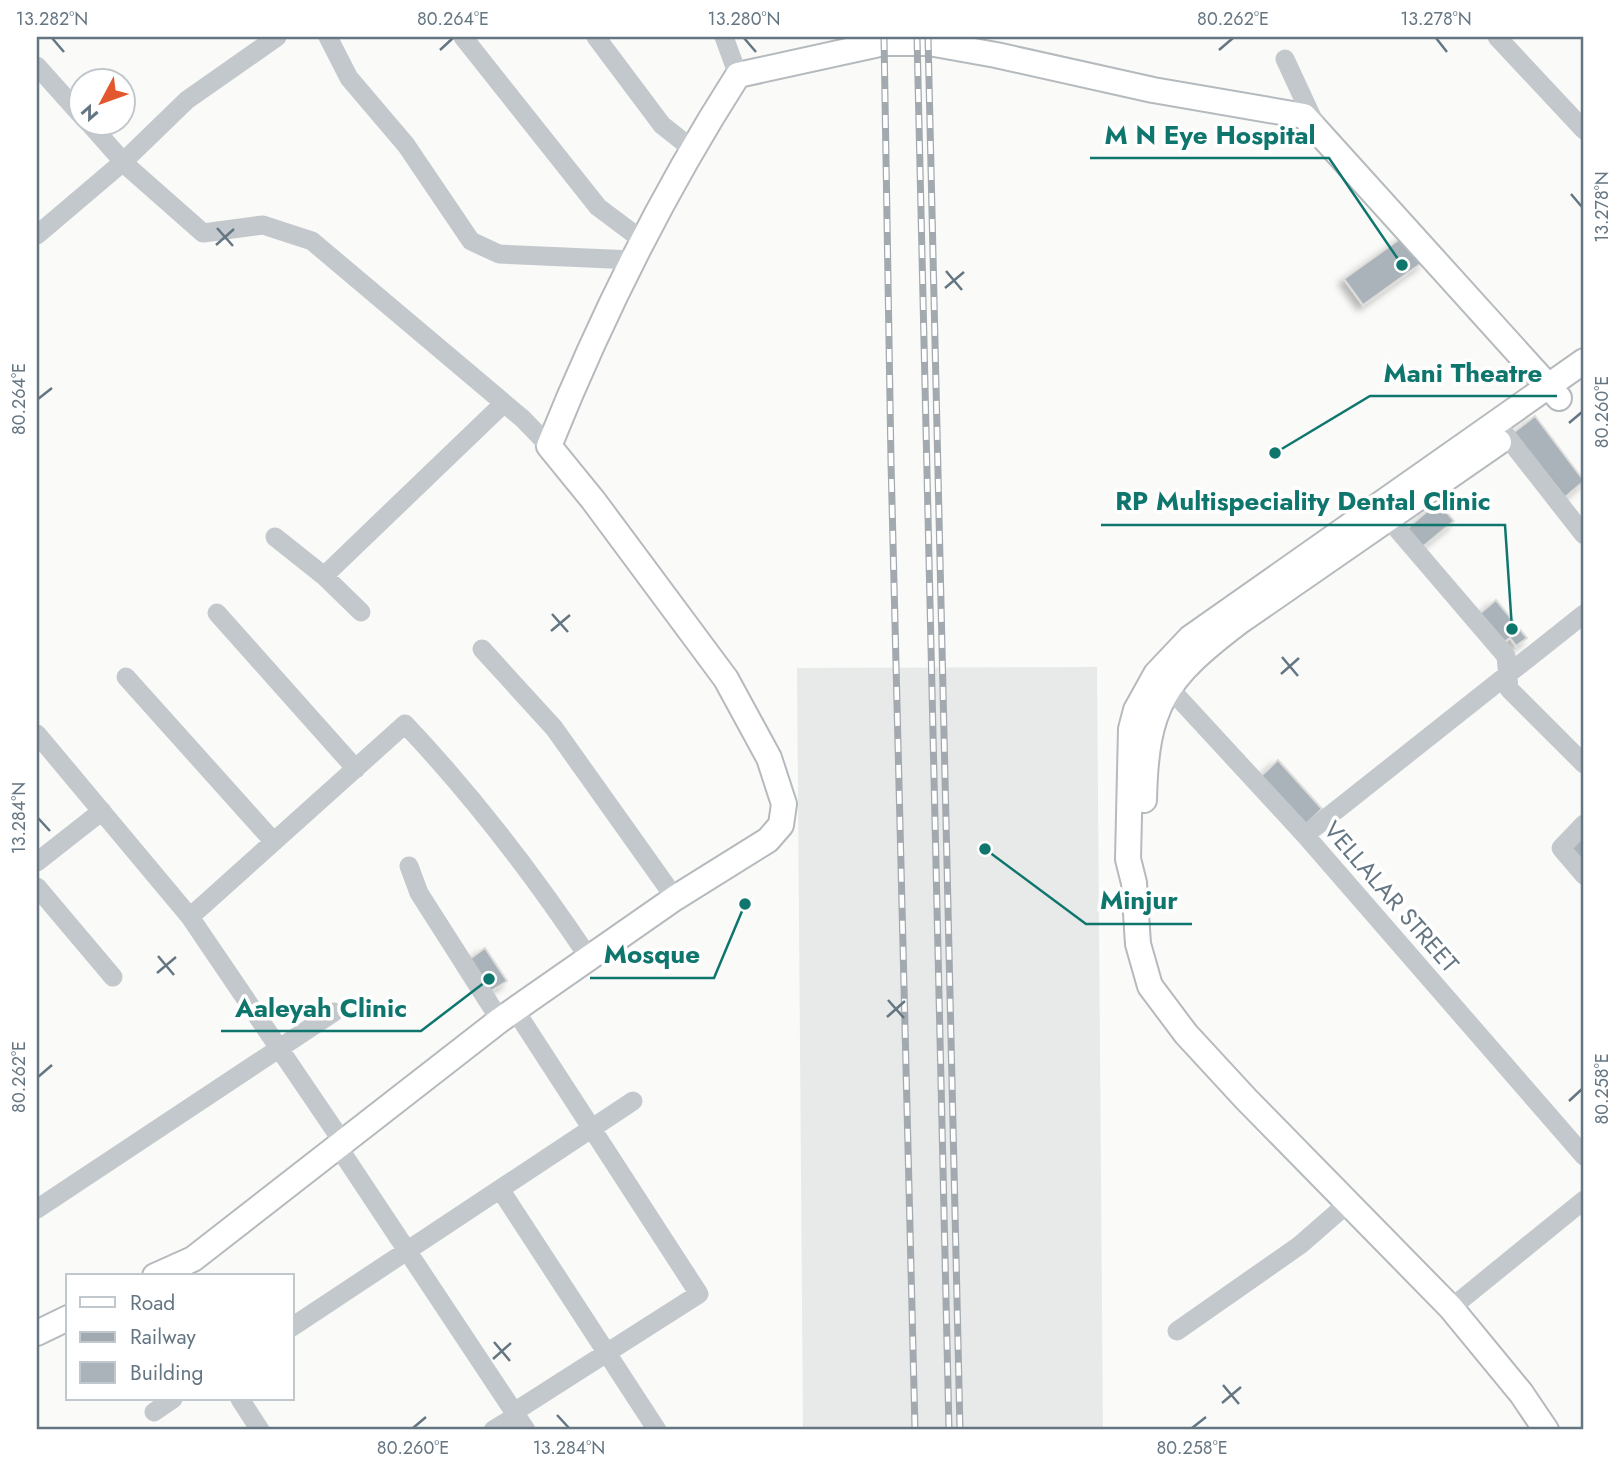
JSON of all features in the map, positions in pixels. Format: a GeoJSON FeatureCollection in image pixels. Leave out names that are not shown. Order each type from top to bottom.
{"type":"FeatureCollection","features":[{"type":"Feature","properties":{"kind":"main road"},"geometry":{"type":"LineString","coordinates":[[162,1274],[193,1259],[342,1146],[507,1015],[675,898],[768,840],[781,825],[784,804],[769,758],[726,679],[593,500],[549,446],[580,369],[637,250],[691,148],[738,75],[884,43],[929,43],[1153,90],[1304,116],[1553,392]]}},
{"type":"Feature","properties":{"kind":"main road"},"geometry":{"type":"LineString","coordinates":[[1546,1430],[1521,1393],[1451,1308],[1347,1204],[1166,1009],[1150,986],[1142,965],[1134,883],[1128,859],[1130,729],[1136,710],[1162,681],[1190,638],[1383,513],[1502,430],[1553,392],[1584,361]]}},
{"type":"Feature","properties":{"kind":"main road"},"geometry":{"type":"LineString","coordinates":[[1553,392],[1584,380]]}},
{"type":"Feature","properties":{"kind":"main road"},"geometry":{"type":"LineString","coordinates":[[1451,1308],[1478,1321],[1495,1338],[1545,1401],[1562,1430]]}},
{"type":"Feature","properties":{"kind":"main road"},"geometry":{"type":"LineString","coordinates":[[37,1333],[66,1319]]}},
{"type":"Feature","properties":{"kind":"street"},"geometry":{"type":"LineString","coordinates":[[37,234],[123,162],[187,100],[277,37]]}},
{"type":"Feature","properties":{"kind":"street"},"geometry":{"type":"LineString","coordinates":[[328,37],[349,78],[406,145],[471,241],[499,254],[637,250]]}},
{"type":"Feature","properties":{"kind":"street"},"geometry":{"type":"LineString","coordinates":[[463,37],[598,207],[637,250]]}},
{"type":"Feature","properties":{"kind":"street"},"geometry":{"type":"LineString","coordinates":[[596,37],[662,125],[691,148]]}},
{"type":"Feature","properties":{"kind":"street"},"geometry":{"type":"LineString","coordinates":[[724,37],[738,75]]}},
{"type":"Feature","properties":{"kind":"street"},"geometry":{"type":"LineString","coordinates":[[1497,37],[1584,130]]}},
{"type":"Feature","properties":{"kind":"street"},"geometry":{"type":"LineString","coordinates":[[1285,59],[1318,132]]}},
{"type":"Feature","properties":{"kind":"street"},"geometry":{"type":"LineString","coordinates":[[37,66],[66,98]]}},
{"type":"Feature","properties":{"kind":"street"},"geometry":{"type":"LineString","coordinates":[[100,136],[123,162],[203,233],[263,225],[312,241],[504,403],[549,446]]}},
{"type":"Feature","properties":{"kind":"street"},"geometry":{"type":"LineString","coordinates":[[324,576],[504,403]]}},
{"type":"Feature","properties":{"kind":"street"},"geometry":{"type":"LineString","coordinates":[[1502,430],[1584,535]]}},
{"type":"Feature","properties":{"kind":"street"},"geometry":{"type":"LineString","coordinates":[[1383,513],[1506,656],[1509,688],[1584,764]]}},
{"type":"Feature","properties":{"kind":"street"},"geometry":{"type":"LineString","coordinates":[[275,537],[324,576],[360,612]]}},
{"type":"Feature","properties":{"kind":"street"},"geometry":{"type":"LineString","coordinates":[[217,613],[356,769]]}},
{"type":"Feature","properties":{"kind":"street"},"geometry":{"type":"LineString","coordinates":[[1305,835],[1584,614]]}},
{"type":"Feature","properties":{"kind":"street"},"geometry":{"type":"LineString","coordinates":[[482,649],[554,728],[675,898]]}},
{"type":"Feature","properties":{"kind":"street"},"geometry":{"type":"LineString","coordinates":[[126,677],[274,842]]}},
{"type":"Feature","properties":{"kind":"street","name":"VELLALAR STREET"},"geometry":{"type":"LineString","coordinates":[[1162,681],[1305,835],[1584,1156]]}},
{"type":"Feature","properties":{"kind":"street"},"geometry":{"type":"LineString","coordinates":[[190,917],[405,724],[464,787],[511,846],[589,958]]}},
{"type":"Feature","properties":{"kind":"street"},"geometry":{"type":"LineString","coordinates":[[37,734],[190,917],[519,1419]]}},
{"type":"Feature","properties":{"kind":"street"},"geometry":{"type":"LineString","coordinates":[[37,862],[102,811]]}},
{"type":"Feature","properties":{"kind":"street"},"geometry":{"type":"LineString","coordinates":[[1584,824],[1561,848],[1584,875]]}},
{"type":"Feature","properties":{"kind":"street"},"geometry":{"type":"LineString","coordinates":[[410,866],[419,893],[592,1128],[699,1294],[607,1352],[519,1419],[493,1430]]}},
{"type":"Feature","properties":{"kind":"street"},"geometry":{"type":"LineString","coordinates":[[37,887],[113,977]]}},
{"type":"Feature","properties":{"kind":"street"},"geometry":{"type":"LineString","coordinates":[[37,1209],[334,1012]]}},
{"type":"Feature","properties":{"kind":"street"},"geometry":{"type":"LineString","coordinates":[[294,1326],[633,1101]]}},
{"type":"Feature","properties":{"kind":"street"},"geometry":{"type":"LineString","coordinates":[[500,1189],[657,1430]]}},
{"type":"Feature","properties":{"kind":"street"},"geometry":{"type":"LineString","coordinates":[[1451,1308],[1584,1200]]}},
{"type":"Feature","properties":{"kind":"street"},"geometry":{"type":"LineString","coordinates":[[1177,1331],[1300,1245],[1347,1204]]}},
{"type":"Feature","properties":{"kind":"street"},"geometry":{"type":"LineString","coordinates":[[154,1412],[172,1400]]}},
{"type":"Feature","properties":{"kind":"street"},"geometry":{"type":"LineString","coordinates":[[241,1400],[260,1430]]}},
{"type":"Feature","properties":{"kind":"shaded area"},"geometry":{"type":"Polygon","coordinates":[[[1097,667],[1103,1430],[803,1430],[797,668],[1097,667]]]}},
{"type":"Feature","properties":{"kind":"building"},"geometry":{"type":"Polygon","coordinates":[[[1404,236],[1423,262],[1363,305],[1344,279],[1404,236]]]}},
{"type":"Feature","properties":{"kind":"building"},"geometry":{"type":"Polygon","coordinates":[[[1535,416],[1584,481],[1563,499],[1513,433],[1535,416]]]}},
{"type":"Feature","properties":{"kind":"building"},"geometry":{"type":"Polygon","coordinates":[[[1438,502],[1454,521],[1420,549],[1404,531],[1438,502]]]}},
{"type":"Feature","properties":{"kind":"building"},"geometry":{"type":"Polygon","coordinates":[[[1496,600],[1527,638],[1516,646],[1510,638],[1502,644],[1478,615],[1496,600]]]}},
{"type":"Feature","properties":{"kind":"building"},"geometry":{"type":"Polygon","coordinates":[[[1278,760],[1322,809],[1306,824],[1261,776],[1278,760]]]}},
{"type":"Feature","properties":{"kind":"building"},"geometry":{"type":"Polygon","coordinates":[[[1584,835],[1584,865],[1569,849],[1584,835]]]}},
{"type":"Feature","properties":{"kind":"building"},"geometry":{"type":"Polygon","coordinates":[[[485,948],[507,981],[488,993],[467,961],[485,948]]]}},
{"type":"Feature","properties":{"kind":"railway"},"geometry":{"type":"LineString","coordinates":[[884,37],[891,462],[915,1430]]}},
{"type":"Feature","properties":{"kind":"railway"},"geometry":{"type":"LineString","coordinates":[[917,37],[949,1430]]}},
{"type":"Feature","properties":{"kind":"railway"},"geometry":{"type":"LineString","coordinates":[[928,37],[960,1430]]}},
{"type":"Feature","properties":{"kind":"place","name":"M N Eye Hospital"},"geometry":{"type":"Point","coordinates":[1402,265]}},
{"type":"Feature","properties":{"kind":"place","name":"Mani Theatre"},"geometry":{"type":"Point","coordinates":[1275,453]}},
{"type":"Feature","properties":{"kind":"place","name":"RP Multispeciality Dental Clinic"},"geometry":{"type":"Point","coordinates":[1512,629]}},
{"type":"Feature","properties":{"kind":"place","name":"Minjur"},"geometry":{"type":"Point","coordinates":[985,849]}},
{"type":"Feature","properties":{"kind":"place","name":"Mosque"},"geometry":{"type":"Point","coordinates":[745,904]}},
{"type":"Feature","properties":{"kind":"place","name":"Aaleyah Clinic"},"geometry":{"type":"Point","coordinates":[489,979]}}]}
